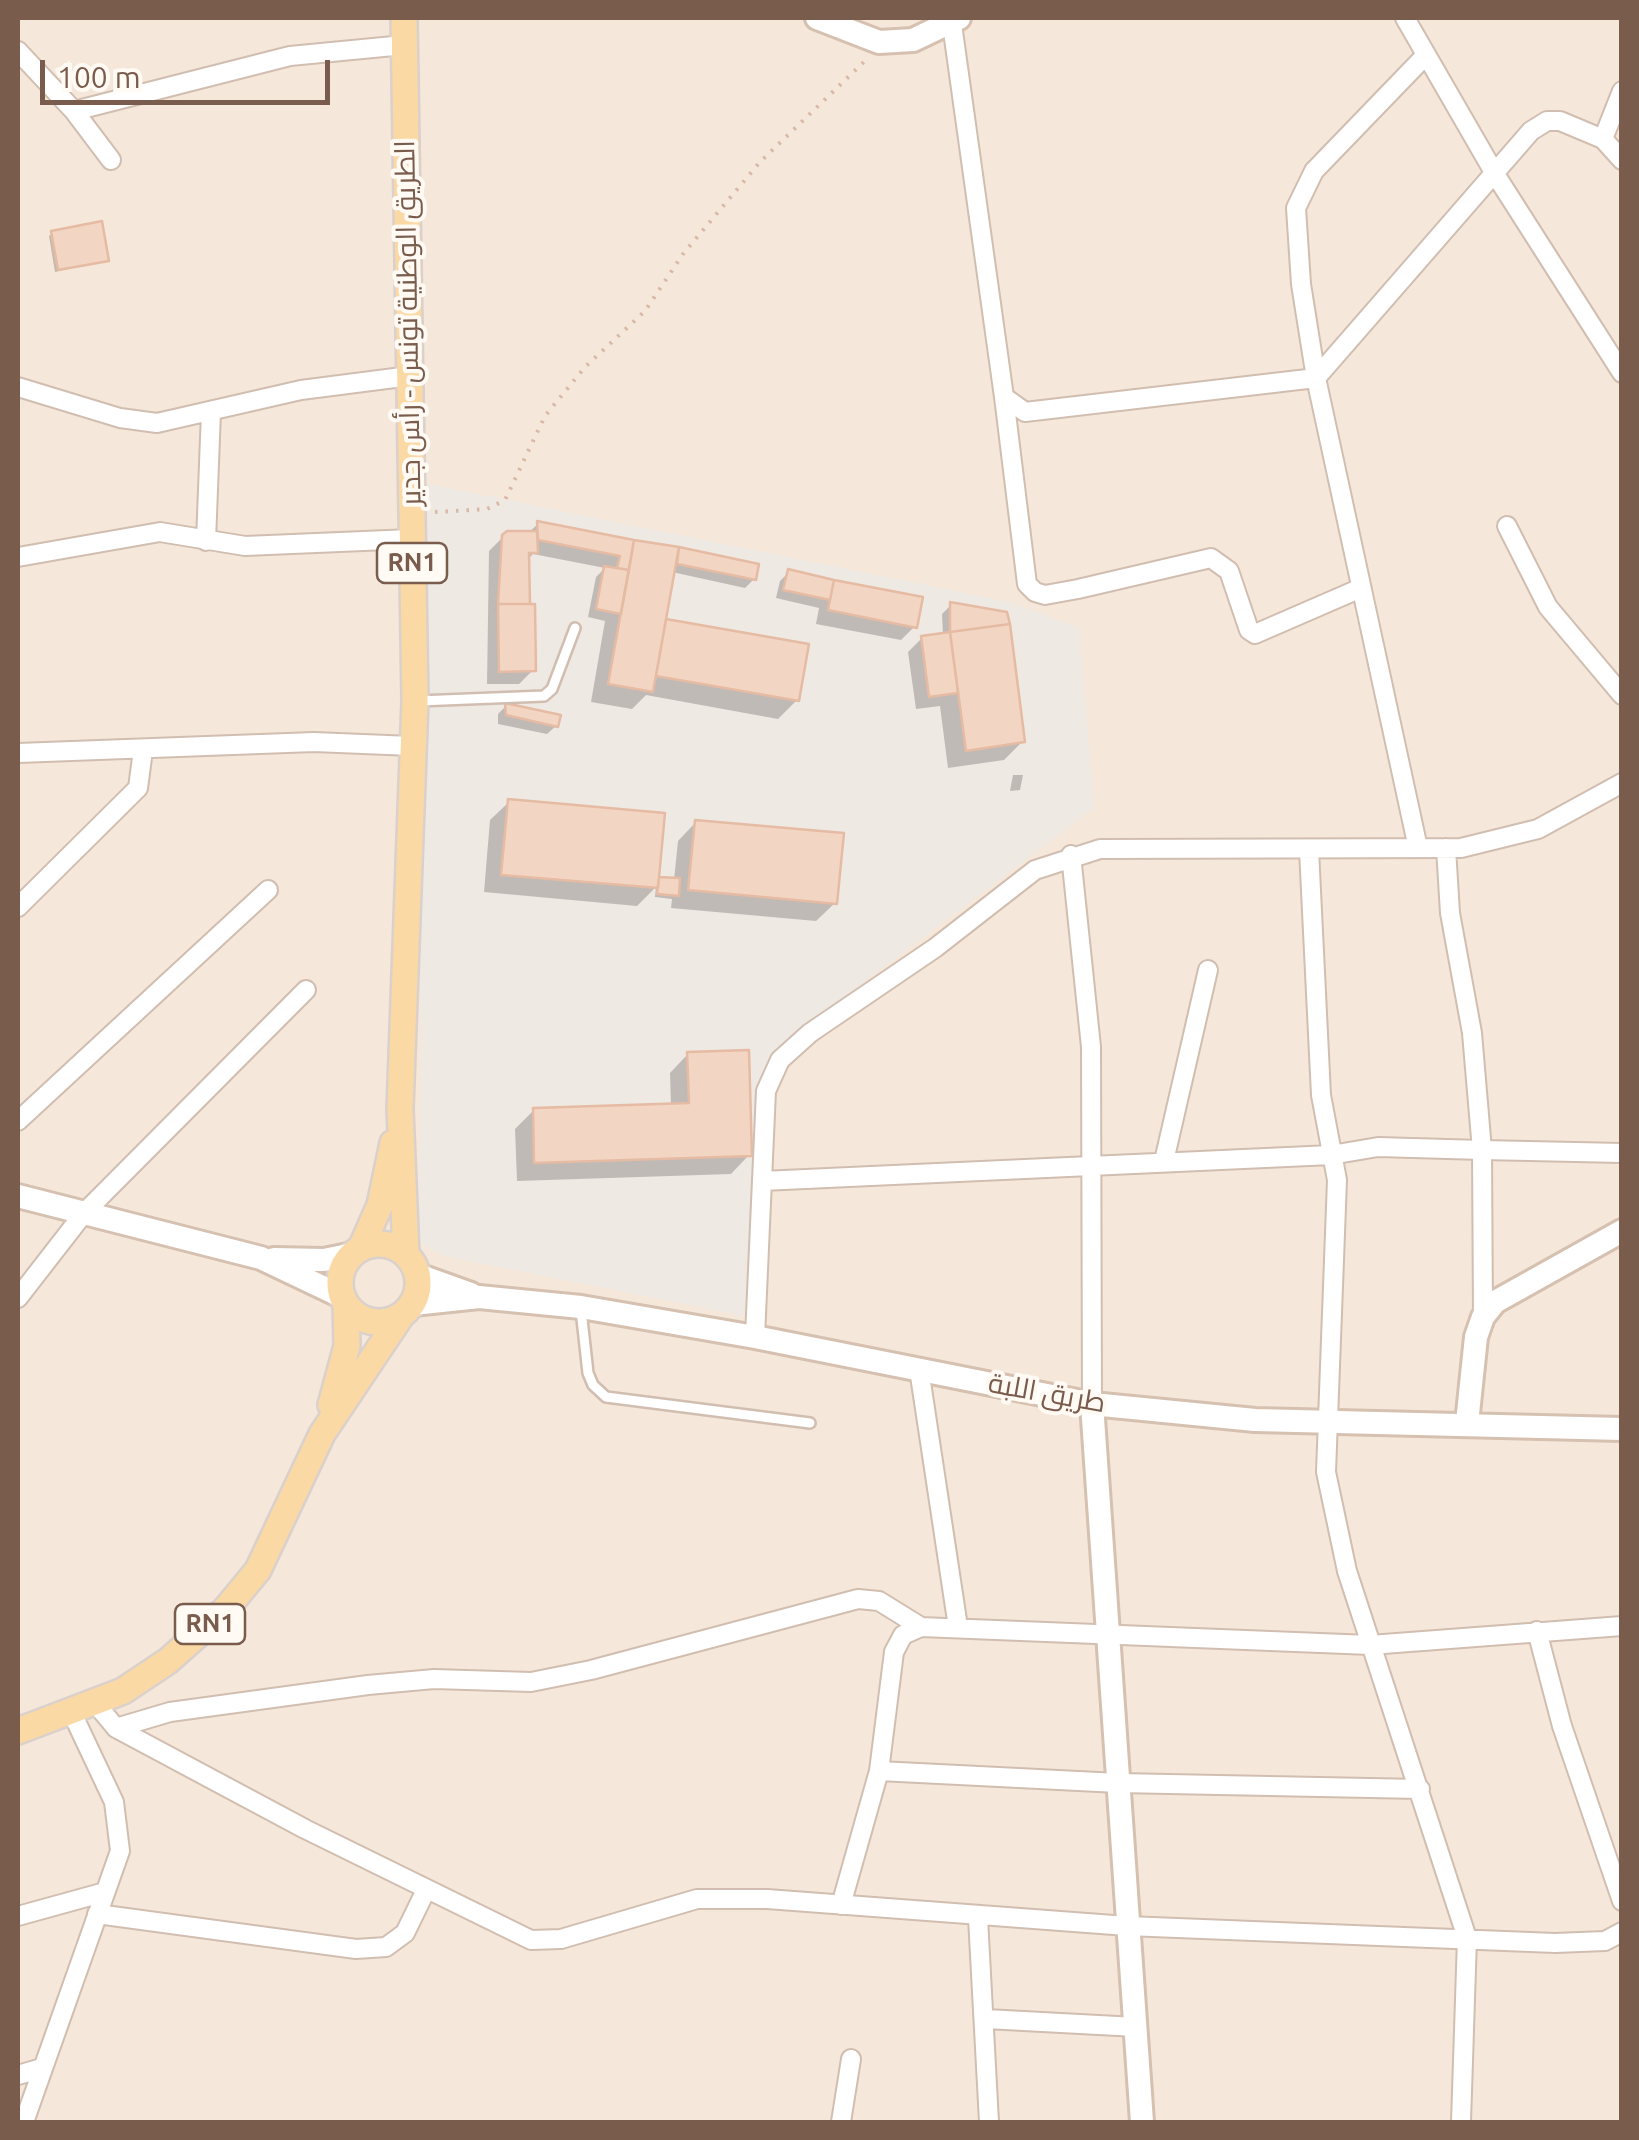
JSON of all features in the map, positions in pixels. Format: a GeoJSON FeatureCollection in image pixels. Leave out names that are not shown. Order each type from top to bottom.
{"type":"FeatureCollection","features":[{"type":"Feature","properties":{"kind":"main road","name":"الطريق الوطنية تونس - رأس جدير"},"geometry":{"type":"LineString","coordinates":[[404,18],[415,701],[400,1109],[412,1265]]}},
{"type":"Feature","properties":{"kind":"main road"},"geometry":{"type":"LineString","coordinates":[[817,18],[878,42],[913,40],[955,21]]}},
{"type":"Feature","properties":{"kind":"main road","name":"الطريق الوطنية تونس - رأس جدير"},"geometry":{"type":"LineString","coordinates":[[357,1251],[380,1205],[400,1109]]}},
{"type":"Feature","properties":{"kind":"main road"},"geometry":{"type":"LineString","coordinates":[[18,1196],[261,1258],[324,1260],[380,1244],[412,1265]]}},
{"type":"Feature","properties":{"kind":"main road"},"geometry":{"type":"LineString","coordinates":[[1467,1424],[1472,1362],[1483,1316],[1495,1302],[1622,1231]]}},
{"type":"Feature","properties":{"kind":"main road","name":"RN1"},"geometry":{"type":"LineString","coordinates":[[322,1434],[347,1346],[342,1274],[357,1251]]}},
{"type":"Feature","properties":{"kind":"main road"},"geometry":{"type":"LineString","coordinates":[[261,1258],[345,1301],[355,1314],[378,1323],[407,1310]]}},
{"type":"Feature","properties":{"kind":"main road","name":"RN1"},"geometry":{"type":"LineString","coordinates":[[18,1731],[84,1708],[168,1660],[225,1610],[258,1570],[322,1434],[407,1310],[412,1265]]}},
{"type":"Feature","properties":{"kind":"main road","name":"طريق اللبة"},"geometry":{"type":"LineString","coordinates":[[412,1265],[479,1296]]}},
{"type":"Feature","properties":{"kind":"main road","name":"طريق اللبة"},"geometry":{"type":"LineString","coordinates":[[407,1310],[479,1296],[581,1307],[1092,1404],[1325,1423],[1622,1429]]}},
{"type":"Feature","properties":{"kind":"main road"},"geometry":{"type":"LineString","coordinates":[[1092,1404],[1142,2122]]}},
{"type":"Feature","properties":{"kind":"street"},"geometry":{"type":"LineString","coordinates":[[1405,18],[1495,174],[1622,373]]}},
{"type":"Feature","properties":{"kind":"street"},"geometry":{"type":"LineString","coordinates":[[955,21],[1027,584],[1045,595],[1211,558],[1230,572],[1249,630],[1256,634],[1361,588]]}},
{"type":"Feature","properties":{"kind":"street"},"geometry":{"type":"LineString","coordinates":[[74,111],[290,56],[404,45]]}},
{"type":"Feature","properties":{"kind":"street"},"geometry":{"type":"LineString","coordinates":[[18,50],[112,160]]}},
{"type":"Feature","properties":{"kind":"street"},"geometry":{"type":"LineString","coordinates":[[1418,848],[1316,378],[1296,208],[1302,188],[1425,56]]}},
{"type":"Feature","properties":{"kind":"street"},"geometry":{"type":"LineString","coordinates":[[1603,139],[1622,91]]}},
{"type":"Feature","properties":{"kind":"street"},"geometry":{"type":"LineString","coordinates":[[1004,397],[1025,412],[1051,412],[1316,378],[1530,132],[1548,121],[1560,120],[1603,139],[1622,160]]}},
{"type":"Feature","properties":{"kind":"street"},"geometry":{"type":"LineString","coordinates":[[18,387],[135,422],[211,412],[302,390],[410,376]]}},
{"type":"Feature","properties":{"kind":"street"},"geometry":{"type":"LineString","coordinates":[[206,540],[211,412]]}},
{"type":"Feature","properties":{"kind":"street"},"geometry":{"type":"LineString","coordinates":[[1507,526],[1548,607],[1622,695]]}},
{"type":"Feature","properties":{"kind":"street"},"geometry":{"type":"LineString","coordinates":[[18,557],[160,532],[245,546],[412,539]]}},
{"type":"Feature","properties":{"kind":"street"},"geometry":{"type":"LineString","coordinates":[[18,754],[314,742],[412,746]]}},
{"type":"Feature","properties":{"kind":"street"},"geometry":{"type":"LineString","coordinates":[[18,907],[138,788],[142,750]]}},
{"type":"Feature","properties":{"kind":"street"},"geometry":{"type":"LineString","coordinates":[[755,1337],[766,1091],[780,1060],[810,1033],[935,948],[1035,870],[1071,855],[1100,849],[1446,848],[1499,842],[1538,829],[1622,783]]}},
{"type":"Feature","properties":{"kind":"street"},"geometry":{"type":"LineString","coordinates":[[1446,848],[1450,913],[1472,1033],[1482,1150],[1483,1316]]}},
{"type":"Feature","properties":{"kind":"street"},"geometry":{"type":"LineString","coordinates":[[1308,850],[1318,1050],[1337,1180],[1326,1472],[1335,1520],[1370,1645],[1468,1938],[1461,2122]]}},
{"type":"Feature","properties":{"kind":"street"},"geometry":{"type":"LineString","coordinates":[[1071,855],[1091,1047],[1092,1404]]}},
{"type":"Feature","properties":{"kind":"street"},"geometry":{"type":"LineString","coordinates":[[18,1121],[268,890]]}},
{"type":"Feature","properties":{"kind":"street"},"geometry":{"type":"LineString","coordinates":[[1164,1161],[1208,970]]}},
{"type":"Feature","properties":{"kind":"street"},"geometry":{"type":"LineString","coordinates":[[18,1298],[84,1213],[306,990]]}},
{"type":"Feature","properties":{"kind":"street"},"geometry":{"type":"LineString","coordinates":[[762,1182],[1331,1155],[1378,1147],[1622,1154]]}},
{"type":"Feature","properties":{"kind":"street"},"geometry":{"type":"LineString","coordinates":[[919,1369],[958,1627]]}},
{"type":"Feature","properties":{"kind":"street"},"geometry":{"type":"LineString","coordinates":[[116,1728],[170,1712],[368,1685],[434,1678],[531,1682],[591,1670],[858,1598],[879,1600],[921,1627]]}},
{"type":"Feature","properties":{"kind":"street"},"geometry":{"type":"LineString","coordinates":[[841,1906],[879,1771],[894,1652],[904,1635],[921,1627],[1370,1645],[1622,1626]]}},
{"type":"Feature","properties":{"kind":"street"},"geometry":{"type":"LineString","coordinates":[[1537,1631],[1562,1726],[1622,1901]]}},
{"type":"Feature","properties":{"kind":"street"},"geometry":{"type":"LineString","coordinates":[[84,1708],[426,1890],[513,1933],[545,1940],[684,1900],[767,1899],[978,1918],[1555,1943],[1605,1941],[1622,1932]]}},
{"type":"Feature","properties":{"kind":"street"},"geometry":{"type":"LineString","coordinates":[[24,2122],[120,1851],[121,1829],[84,1708]]}},
{"type":"Feature","properties":{"kind":"street"},"geometry":{"type":"LineString","coordinates":[[879,1771],[1118,1783],[1420,1789]]}},
{"type":"Feature","properties":{"kind":"street"},"geometry":{"type":"LineString","coordinates":[[97,1914],[356,1949],[386,1947],[405,1932],[426,1890]]}},
{"type":"Feature","properties":{"kind":"street"},"geometry":{"type":"LineString","coordinates":[[18,1916],[105,1892]]}},
{"type":"Feature","properties":{"kind":"street"},"geometry":{"type":"LineString","coordinates":[[978,1918],[989,2122]]}},
{"type":"Feature","properties":{"kind":"street"},"geometry":{"type":"LineString","coordinates":[[986,2018],[1136,2027]]}},
{"type":"Feature","properties":{"kind":"street"},"geometry":{"type":"LineString","coordinates":[[841,2122],[851,2060]]}},
{"type":"Feature","properties":{"kind":"street"},"geometry":{"type":"LineString","coordinates":[[18,2075],[42,2068]]}},
{"type":"Feature","properties":{"kind":"lane"},"geometry":{"type":"LineString","coordinates":[[415,701],[544,696],[552,689],[576,628]]}},
{"type":"Feature","properties":{"kind":"lane"},"geometry":{"type":"LineString","coordinates":[[581,1307],[588,1373],[593,1385],[606,1397],[810,1423]]}},
{"type":"Feature","properties":{"kind":"path"},"geometry":{"type":"LineString","coordinates":[[410,512],[462,513],[505,500],[545,416],[586,366],[645,310],[683,254],[760,162],[870,56],[878,42]]}},
{"type":"Feature","properties":{"kind":"shaded area"},"geometry":{"type":"Polygon","coordinates":[[[18,18],[1621,18],[1621,2122],[18,2122],[18,18]]]}},
{"type":"Feature","properties":{"kind":"shaded area"},"geometry":{"type":"Polygon","coordinates":[[[409,480],[1009,602],[1079,628],[1094,808],[795,1034],[777,1055],[757,1163],[745,1316],[444,1256],[417,1241],[422,1065],[409,480]]]}},
{"type":"Feature","properties":{"kind":"building"},"geometry":{"type":"Polygon","coordinates":[[[102,221],[109,261],[58,270],[51,231],[102,221]]]}},
{"type":"Feature","properties":{"kind":"building"},"geometry":{"type":"Polygon","coordinates":[[[537,521],[634,540],[629,570],[617,568],[620,556],[538,540],[537,521]]]}},
{"type":"Feature","properties":{"kind":"building"},"geometry":{"type":"Polygon","coordinates":[[[507,531],[537,531],[538,553],[529,553],[530,604],[498,604],[502,535],[507,531]]]}},
{"type":"Feature","properties":{"kind":"building"},"geometry":{"type":"Polygon","coordinates":[[[634,540],[679,547],[653,692],[608,684],[634,540]]]}},
{"type":"Feature","properties":{"kind":"building"},"geometry":{"type":"Polygon","coordinates":[[[679,547],[759,564],[756,580],[677,564],[679,547]]]}},
{"type":"Feature","properties":{"kind":"building"},"geometry":{"type":"Polygon","coordinates":[[[604,566],[629,570],[621,614],[596,609],[604,566]]]}},
{"type":"Feature","properties":{"kind":"building"},"geometry":{"type":"Polygon","coordinates":[[[788,569],[834,580],[830,600],[783,590],[788,569]]]}},
{"type":"Feature","properties":{"kind":"building"},"geometry":{"type":"Polygon","coordinates":[[[834,580],[923,597],[917,628],[828,610],[834,580]]]}},
{"type":"Feature","properties":{"kind":"building"},"geometry":{"type":"Polygon","coordinates":[[[950,602],[1007,612],[1010,624],[950,632],[950,602]]]}},
{"type":"Feature","properties":{"kind":"building"},"geometry":{"type":"Polygon","coordinates":[[[498,604],[535,604],[536,671],[499,672],[498,604]]]}},
{"type":"Feature","properties":{"kind":"building"},"geometry":{"type":"Polygon","coordinates":[[[666,619],[809,644],[799,701],[656,676],[666,619]]]}},
{"type":"Feature","properties":{"kind":"building"},"geometry":{"type":"Polygon","coordinates":[[[1010,624],[1025,742],[966,751],[950,632],[1010,624]]]}},
{"type":"Feature","properties":{"kind":"building"},"geometry":{"type":"Polygon","coordinates":[[[950,632],[958,693],[929,697],[921,636],[950,632]]]}},
{"type":"Feature","properties":{"kind":"building"},"geometry":{"type":"Polygon","coordinates":[[[505,703],[561,715],[558,727],[506,715],[505,703]]]}},
{"type":"Feature","properties":{"kind":"building"},"geometry":{"type":"Polygon","coordinates":[[[508,799],[665,813],[658,888],[501,875],[508,799]]]}},
{"type":"Feature","properties":{"kind":"building"},"geometry":{"type":"Polygon","coordinates":[[[695,820],[844,833],[837,904],[688,890],[695,820]]]}},
{"type":"Feature","properties":{"kind":"building"},"geometry":{"type":"Polygon","coordinates":[[[659,877],[680,878],[679,896],[657,894],[659,877]]]}},
{"type":"Feature","properties":{"kind":"building"},"geometry":{"type":"Polygon","coordinates":[[[749,1050],[752,1156],[534,1163],[533,1108],[689,1103],[687,1052],[749,1050]]]}}]}
